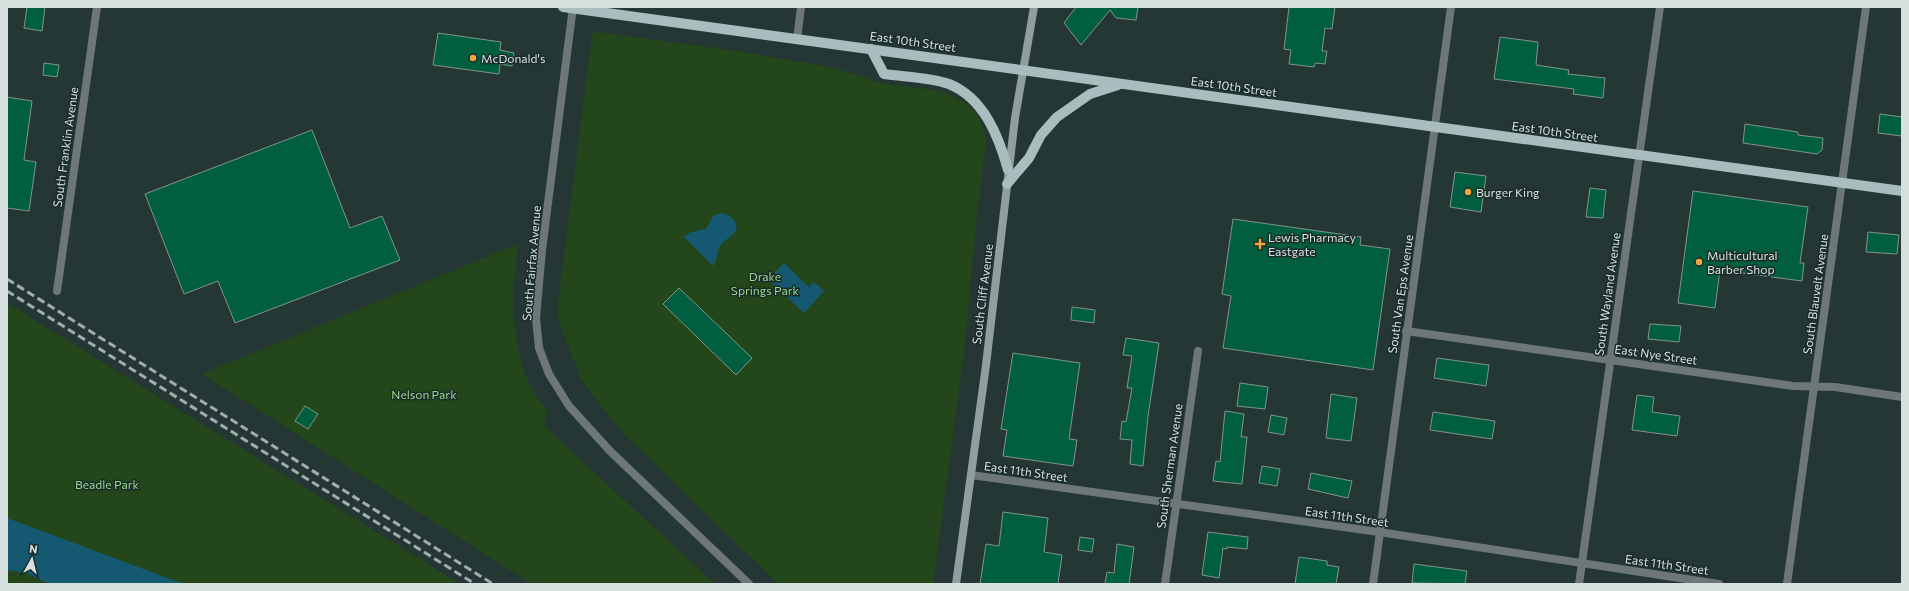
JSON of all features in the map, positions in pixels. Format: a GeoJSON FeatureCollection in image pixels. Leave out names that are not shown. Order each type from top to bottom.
{"type":"FeatureCollection","features":[{"type":"Feature","properties":{"kind":"main road","name":"East 10th Street"},"geometry":{"type":"LineString","coordinates":[[569,7],[1639,156],[1902,191]]}},
{"type":"Feature","properties":{"kind":"main road","name":"South Cliff Avenue"},"geometry":{"type":"LineString","coordinates":[[956,584],[971,475],[1008,170],[1022,69],[1034,7]]}},
{"type":"Feature","properties":{"kind":"main road"},"geometry":{"type":"LineString","coordinates":[[871,49],[884,74],[948,84],[963,93],[978,106],[994,128],[1002,148],[1008,170]]}},
{"type":"Feature","properties":{"kind":"main road"},"geometry":{"type":"LineString","coordinates":[[1007,184],[1029,158],[1040,135],[1057,117],[1090,94],[1104,88],[1127,84]]}},
{"type":"Feature","properties":{"kind":"street","name":"South Franklin Avenue"},"geometry":{"type":"LineString","coordinates":[[57,290],[97,7]]}},
{"type":"Feature","properties":{"kind":"street","name":"South Fairfax Avenue"},"geometry":{"type":"LineString","coordinates":[[569,7],[542,250],[536,318],[539,348],[548,374],[569,406],[610,451],[749,584]]}},
{"type":"Feature","properties":{"kind":"street"},"geometry":{"type":"LineString","coordinates":[[797,39],[801,7]]}},
{"type":"Feature","properties":{"kind":"street","name":"South Van Eps Avenue"},"geometry":{"type":"LineString","coordinates":[[1373,584],[1406,331],[1452,7]]}},
{"type":"Feature","properties":{"kind":"street","name":"South Wayland Avenue"},"geometry":{"type":"LineString","coordinates":[[1579,584],[1660,7]]}},
{"type":"Feature","properties":{"kind":"street","name":"South Blauvelt Avenue"},"geometry":{"type":"LineString","coordinates":[[1787,584],[1866,7]]}},
{"type":"Feature","properties":{"kind":"street","name":"East Nye Street"},"geometry":{"type":"LineString","coordinates":[[1406,331],[1793,386],[1835,387],[1902,397]]}},
{"type":"Feature","properties":{"kind":"street","name":"South Sherman Avenue"},"geometry":{"type":"LineString","coordinates":[[1165,584],[1198,351]]}},
{"type":"Feature","properties":{"kind":"street","name":"East 11th Street"},"geometry":{"type":"LineString","coordinates":[[971,475],[1379,532],[1719,584]]}},
{"type":"Feature","properties":{"kind":"green space","name":"Drake Springs Park"},"geometry":{"type":"Polygon","coordinates":[[[597,32],[736,51],[835,68],[880,83],[941,91],[964,102],[973,110],[982,124],[986,141],[976,224],[964,353],[933,584],[778,584],[624,434],[581,379],[561,328],[557,312],[592,34],[597,32]]]}},
{"type":"Feature","properties":{"kind":"green space","name":"Nelson Park"},"geometry":{"type":"Polygon","coordinates":[[[518,244],[514,281],[514,319],[516,337],[525,374],[533,391],[547,411],[545,427],[715,584],[532,584],[202,374],[518,244]]]}},
{"type":"Feature","properties":{"kind":"green space","name":"Beadle Park"},"geometry":{"type":"Polygon","coordinates":[[[7,303],[460,584],[7,584],[7,303]]]}},
{"type":"Feature","properties":{"kind":"water"},"geometry":{"type":"Polygon","coordinates":[[[720,213],[730,216],[735,222],[737,229],[721,245],[713,266],[684,237],[691,232],[706,229],[713,216],[720,213]]]}},
{"type":"Feature","properties":{"kind":"water"},"geometry":{"type":"Polygon","coordinates":[[[784,263],[809,287],[814,282],[824,291],[804,313],[768,279],[784,263]]]}},
{"type":"Feature","properties":{"kind":"water"},"geometry":{"type":"Polygon","coordinates":[[[7,518],[185,584],[49,584],[26,573],[7,570],[7,518]]]}},
{"type":"Feature","properties":{"kind":"building"},"geometry":{"type":"Polygon","coordinates":[[[27,7],[45,7],[42,31],[24,28],[27,7]]]}},
{"type":"Feature","properties":{"kind":"building"},"geometry":{"type":"Polygon","coordinates":[[[1076,7],[1138,7],[1136,20],[1116,18],[1110,10],[1081,45],[1064,23],[1076,7]]]}},
{"type":"Feature","properties":{"kind":"building"},"geometry":{"type":"Polygon","coordinates":[[[1289,7],[1335,7],[1332,29],[1325,28],[1322,51],[1327,51],[1325,64],[1315,63],[1314,67],[1289,64],[1291,50],[1284,49],[1289,7]]]}},
{"type":"Feature","properties":{"kind":"building","name":"McDonald's"},"geometry":{"type":"Polygon","coordinates":[[[438,33],[501,42],[500,50],[514,53],[512,66],[500,64],[499,74],[433,65],[438,33]]]}},
{"type":"Feature","properties":{"kind":"building"},"geometry":{"type":"Polygon","coordinates":[[[1500,37],[1538,42],[1536,65],[1569,70],[1568,74],[1605,78],[1603,98],[1573,94],[1574,89],[1494,79],[1500,37]]]}},
{"type":"Feature","properties":{"kind":"building"},"geometry":{"type":"Polygon","coordinates":[[[44,63],[59,65],[57,77],[43,75],[44,63]]]}},
{"type":"Feature","properties":{"kind":"building"},"geometry":{"type":"Polygon","coordinates":[[[7,97],[32,101],[24,160],[36,162],[29,211],[7,208],[7,97]]]}},
{"type":"Feature","properties":{"kind":"building"},"geometry":{"type":"Polygon","coordinates":[[[1880,114],[1902,117],[1902,136],[1878,133],[1880,114]]]}},
{"type":"Feature","properties":{"kind":"building"},"geometry":{"type":"Polygon","coordinates":[[[1745,124],[1798,132],[1798,135],[1823,138],[1822,150],[1817,154],[1743,143],[1745,124]]]}},
{"type":"Feature","properties":{"kind":"building"},"geometry":{"type":"Polygon","coordinates":[[[312,130],[350,228],[382,216],[400,260],[235,323],[218,281],[184,294],[145,194],[312,130]]]}},
{"type":"Feature","properties":{"kind":"building","name":"Burger King"},"geometry":{"type":"Polygon","coordinates":[[[1455,172],[1486,176],[1481,212],[1450,207],[1455,172]]]}},
{"type":"Feature","properties":{"kind":"building"},"geometry":{"type":"Polygon","coordinates":[[[1590,188],[1606,190],[1603,218],[1586,217],[1590,188]]]}},
{"type":"Feature","properties":{"kind":"building"},"geometry":{"type":"Polygon","coordinates":[[[1693,191],[1808,207],[1800,263],[1804,263],[1802,281],[1720,270],[1715,308],[1678,303],[1693,191]]]}},
{"type":"Feature","properties":{"kind":"building"},"geometry":{"type":"Polygon","coordinates":[[[1233,219],[1361,237],[1360,245],[1390,249],[1373,370],[1223,348],[1231,296],[1222,294],[1233,219]]]}},
{"type":"Feature","properties":{"kind":"building"},"geometry":{"type":"Polygon","coordinates":[[[1868,232],[1899,235],[1897,254],[1866,252],[1868,232]]]}},
{"type":"Feature","properties":{"kind":"building"},"geometry":{"type":"Polygon","coordinates":[[[679,288],[752,358],[736,375],[663,304],[679,288]]]}},
{"type":"Feature","properties":{"kind":"building"},"geometry":{"type":"Polygon","coordinates":[[[1072,307],[1095,310],[1094,323],[1071,320],[1072,307]]]}},
{"type":"Feature","properties":{"kind":"building"},"geometry":{"type":"Polygon","coordinates":[[[1650,324],[1681,326],[1679,342],[1648,339],[1650,324]]]}},
{"type":"Feature","properties":{"kind":"building"},"geometry":{"type":"Polygon","coordinates":[[[1126,338],[1159,343],[1148,416],[1143,466],[1130,464],[1132,440],[1120,439],[1122,421],[1126,422],[1132,388],[1127,388],[1132,356],[1123,355],[1126,338]]]}},
{"type":"Feature","properties":{"kind":"building"},"geometry":{"type":"Polygon","coordinates":[[[1013,353],[1080,363],[1069,439],[1077,440],[1073,466],[1003,456],[1007,430],[1001,429],[1013,353]]]}},
{"type":"Feature","properties":{"kind":"building"},"geometry":{"type":"Polygon","coordinates":[[[1437,358],[1489,365],[1486,386],[1434,378],[1437,358]]]}},
{"type":"Feature","properties":{"kind":"building"},"geometry":{"type":"Polygon","coordinates":[[[1240,383],[1268,387],[1265,409],[1237,406],[1240,383]]]}},
{"type":"Feature","properties":{"kind":"building"},"geometry":{"type":"Polygon","coordinates":[[[1331,394],[1357,398],[1351,441],[1326,438],[1331,394]]]}},
{"type":"Feature","properties":{"kind":"building"},"geometry":{"type":"Polygon","coordinates":[[[1637,395],[1654,397],[1652,412],[1680,416],[1677,436],[1632,430],[1637,395]]]}},
{"type":"Feature","properties":{"kind":"building"},"geometry":{"type":"Polygon","coordinates":[[[305,406],[318,414],[308,429],[295,421],[305,406]]]}},
{"type":"Feature","properties":{"kind":"building"},"geometry":{"type":"Polygon","coordinates":[[[1225,411],[1244,414],[1241,437],[1247,437],[1242,484],[1213,481],[1216,461],[1220,462],[1225,411]]]}},
{"type":"Feature","properties":{"kind":"building"},"geometry":{"type":"Polygon","coordinates":[[[1433,412],[1495,421],[1492,439],[1430,430],[1433,412]]]}},
{"type":"Feature","properties":{"kind":"building"},"geometry":{"type":"Polygon","coordinates":[[[1271,415],[1287,418],[1284,435],[1268,432],[1271,415]]]}},
{"type":"Feature","properties":{"kind":"building"},"geometry":{"type":"Polygon","coordinates":[[[1262,466],[1280,469],[1277,486],[1259,483],[1262,466]]]}},
{"type":"Feature","properties":{"kind":"building"},"geometry":{"type":"Polygon","coordinates":[[[1311,473],[1352,481],[1348,498],[1308,489],[1311,473]]]}},
{"type":"Feature","properties":{"kind":"building"},"geometry":{"type":"Polygon","coordinates":[[[1003,512],[1048,518],[1044,552],[1062,555],[1058,584],[980,584],[986,544],[999,546],[1003,512]]]}},
{"type":"Feature","properties":{"kind":"building"},"geometry":{"type":"Polygon","coordinates":[[[1208,532],[1248,537],[1247,549],[1223,548],[1219,578],[1202,575],[1208,532]]]}},
{"type":"Feature","properties":{"kind":"building"},"geometry":{"type":"Polygon","coordinates":[[[1080,537],[1094,539],[1092,552],[1078,550],[1080,537]]]}},
{"type":"Feature","properties":{"kind":"building"},"geometry":{"type":"Polygon","coordinates":[[[1117,544],[1134,547],[1129,584],[1105,584],[1107,572],[1114,573],[1117,544]]]}},
{"type":"Feature","properties":{"kind":"building"},"geometry":{"type":"Polygon","coordinates":[[[1299,557],[1327,561],[1327,565],[1339,567],[1336,584],[1295,584],[1299,557]]]}},
{"type":"Feature","properties":{"kind":"building"},"geometry":{"type":"Polygon","coordinates":[[[1414,564],[1467,571],[1465,584],[1412,583],[1414,564]]]}},
{"type":"Feature","properties":{"kind":"railway"},"geometry":{"type":"LineString","coordinates":[[7,279],[493,584]]}},
{"type":"Feature","properties":{"kind":"railway"},"geometry":{"type":"LineString","coordinates":[[7,291],[475,584]]}},
{"type":"Feature","properties":{"kind":"place","name":"McDonald's"},"geometry":{"type":"Point","coordinates":[473,58]}},
{"type":"Feature","properties":{"kind":"place","name":"Burger King"},"geometry":{"type":"Point","coordinates":[1468,192]}},
{"type":"Feature","properties":{"kind":"place","name":"Lewis Pharmacy Eastgate"},"geometry":{"type":"Point","coordinates":[1260,244]}},
{"type":"Feature","properties":{"kind":"place","name":"Multicultural Barber Shop"},"geometry":{"type":"Point","coordinates":[1699,262]}}]}
